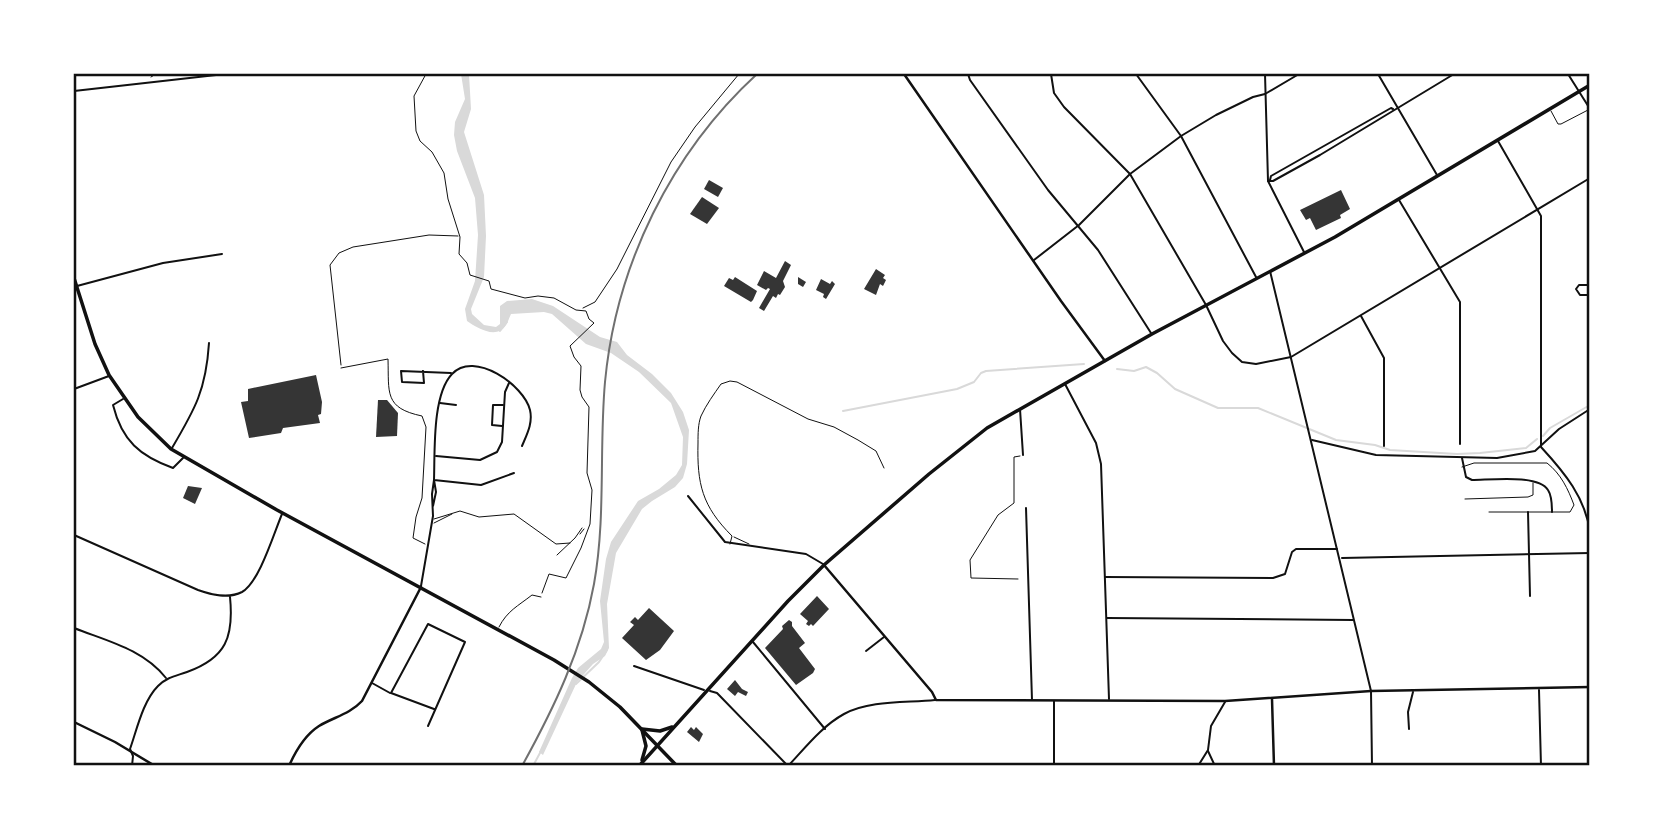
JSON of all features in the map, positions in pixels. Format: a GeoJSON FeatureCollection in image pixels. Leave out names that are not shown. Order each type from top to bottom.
{"type":"FeatureCollection","features":[{"type":"Feature","properties":{"kind":"main road"},"geometry":{"type":"LineString","coordinates":[[904,74],[1105,361]]}},
{"type":"Feature","properties":{"kind":"main road"},"geometry":{"type":"LineString","coordinates":[[640,764],[824,565],[960,448],[1020,408],[1304,253],[1590,85]]}},
{"type":"Feature","properties":{"kind":"main road"},"geometry":{"type":"LineString","coordinates":[[74,278],[95,344],[110,375],[138,417],[171,449],[282,513],[554,660],[600,690],[677,765]]}},
{"type":"Feature","properties":{"kind":"main road"},"geometry":{"type":"LineString","coordinates":[[824,565],[936,700],[1225,701],[1371,691],[1590,687]]}},
{"type":"Feature","properties":{"kind":"main road"},"geometry":{"type":"LineString","coordinates":[[289,765],[309,733],[358,706],[421,587]]}},
{"type":"Feature","properties":{"kind":"main road"},"geometry":{"type":"LineString","coordinates":[[1272,698],[1274,765]]}},
{"type":"Feature","properties":{"kind":"main road"},"geometry":{"type":"LineString","coordinates":[[74,722],[130,749],[155,765]]}},
{"type":"Feature","properties":{"kind":"main road"},"geometry":{"type":"LineString","coordinates":[[641,729],[660,731],[676,724]]}},
{"type":"Feature","properties":{"kind":"main road"},"geometry":{"type":"LineString","coordinates":[[640,764],[646,746],[641,729]]}},
{"type":"Feature","properties":{"kind":"street"},"geometry":{"type":"LineString","coordinates":[[74,91],[225,74]]}},
{"type":"Feature","properties":{"kind":"street"},"geometry":{"type":"LineString","coordinates":[[968,74],[1048,190],[1079,225],[1121,284],[1152,334]]}},
{"type":"Feature","properties":{"kind":"street"},"geometry":{"type":"LineString","coordinates":[[1051,74],[1054,93],[1064,107],[1130,174],[1206,305],[1223,341],[1242,362],[1256,365],[1291,357],[1590,178]]}},
{"type":"Feature","properties":{"kind":"street"},"geometry":{"type":"LineString","coordinates":[[1136,74],[1181,136],[1256,277]]}},
{"type":"Feature","properties":{"kind":"street"},"geometry":{"type":"LineString","coordinates":[[1265,74],[1269,181],[1304,253]]}},
{"type":"Feature","properties":{"kind":"street"},"geometry":{"type":"LineString","coordinates":[[1033,261],[1079,225],[1130,174],[1181,136],[1216,115],[1299,74]]}},
{"type":"Feature","properties":{"kind":"street"},"geometry":{"type":"LineString","coordinates":[[1378,74],[1438,176]]}},
{"type":"Feature","properties":{"kind":"street"},"geometry":{"type":"LineString","coordinates":[[1269,181],[1320,156],[1454,74]]}},
{"type":"Feature","properties":{"kind":"street"},"geometry":{"type":"LineString","coordinates":[[1568,74],[1590,109]]}},
{"type":"Feature","properties":{"kind":"street"},"geometry":{"type":"LineString","coordinates":[[1269,181],[1271,176],[1391,108],[1394,109]]}},
{"type":"Feature","properties":{"kind":"street"},"geometry":{"type":"LineString","coordinates":[[1497,140],[1541,216],[1541,447],[1580,497],[1588,517],[1590,533]]}},
{"type":"Feature","properties":{"kind":"street"},"geometry":{"type":"LineString","coordinates":[[1399,199],[1458,296],[1461,308],[1460,444]]}},
{"type":"Feature","properties":{"kind":"street"},"geometry":{"type":"LineString","coordinates":[[76,286],[163,262],[222,254]]}},
{"type":"Feature","properties":{"kind":"street"},"geometry":{"type":"LineString","coordinates":[[1270,270],[1371,691],[1372,765]]}},
{"type":"Feature","properties":{"kind":"street"},"geometry":{"type":"LineString","coordinates":[[1590,285],[1579,285],[1576,288],[1579,295],[1590,295]]}},
{"type":"Feature","properties":{"kind":"street"},"geometry":{"type":"LineString","coordinates":[[1361,315],[1384,358],[1384,446]]}},
{"type":"Feature","properties":{"kind":"street"},"geometry":{"type":"LineString","coordinates":[[171,449],[202,391],[209,343]]}},
{"type":"Feature","properties":{"kind":"street"},"geometry":{"type":"LineString","coordinates":[[424,371],[424,383],[402,382],[401,371],[424,371],[452,373],[464,368],[478,367],[497,373],[510,381],[525,397],[530,410],[530,427],[522,446]]}},
{"type":"Feature","properties":{"kind":"street"},"geometry":{"type":"LineString","coordinates":[[421,587],[436,492],[434,480],[439,403],[452,373]]}},
{"type":"Feature","properties":{"kind":"street"},"geometry":{"type":"LineString","coordinates":[[74,389],[110,375]]}},
{"type":"Feature","properties":{"kind":"street"},"geometry":{"type":"LineString","coordinates":[[435,455],[477,460],[487,458],[500,446],[505,392],[510,381]]}},
{"type":"Feature","properties":{"kind":"street"},"geometry":{"type":"LineString","coordinates":[[1064,383],[1099,452],[1109,700]]}},
{"type":"Feature","properties":{"kind":"street"},"geometry":{"type":"LineString","coordinates":[[124,399],[113,405],[122,431],[139,452],[173,468],[183,458]]}},
{"type":"Feature","properties":{"kind":"street"},"geometry":{"type":"LineString","coordinates":[[439,403],[456,405]]}},
{"type":"Feature","properties":{"kind":"street"},"geometry":{"type":"LineString","coordinates":[[503,426],[492,425],[493,405],[504,405]]}},
{"type":"Feature","properties":{"kind":"street"},"geometry":{"type":"LineString","coordinates":[[1020,408],[1023,456]]}},
{"type":"Feature","properties":{"kind":"street"},"geometry":{"type":"LineString","coordinates":[[1311,440],[1376,455],[1497,458],[1535,451],[1559,429],[1590,409]]}},
{"type":"Feature","properties":{"kind":"street"},"geometry":{"type":"LineString","coordinates":[[1462,458],[1466,477],[1472,480],[1534,481],[1543,484],[1549,491],[1552,512]]}},
{"type":"Feature","properties":{"kind":"street"},"geometry":{"type":"LineString","coordinates":[[434,480],[481,485],[514,473]]}},
{"type":"Feature","properties":{"kind":"street"},"geometry":{"type":"LineString","coordinates":[[688,496],[723,540],[730,544],[806,554],[824,565]]}},
{"type":"Feature","properties":{"kind":"street"},"geometry":{"type":"LineString","coordinates":[[1026,508],[1032,700]]}},
{"type":"Feature","properties":{"kind":"street"},"geometry":{"type":"LineString","coordinates":[[1528,512],[1530,596]]}},
{"type":"Feature","properties":{"kind":"street"},"geometry":{"type":"LineString","coordinates":[[74,536],[198,590],[230,596],[243,592],[255,579],[282,513]]}},
{"type":"Feature","properties":{"kind":"street"},"geometry":{"type":"LineString","coordinates":[[1105,577],[1273,578],[1285,574],[1292,552],[1296,549],[1338,549]]}},
{"type":"Feature","properties":{"kind":"street"},"geometry":{"type":"LineString","coordinates":[[1340,559],[1528,553],[1590,554]]}},
{"type":"Feature","properties":{"kind":"street"},"geometry":{"type":"LineString","coordinates":[[132,765],[133,756],[130,749],[151,696],[166,678],[203,666],[217,656],[227,643],[230,632],[230,596]]}},
{"type":"Feature","properties":{"kind":"street"},"geometry":{"type":"LineString","coordinates":[[1106,618],[1354,620]]}},
{"type":"Feature","properties":{"kind":"street"},"geometry":{"type":"LineString","coordinates":[[391,693],[428,624],[465,642],[428,726]]}},
{"type":"Feature","properties":{"kind":"street"},"geometry":{"type":"LineString","coordinates":[[74,628],[142,655],[166,678]]}},
{"type":"Feature","properties":{"kind":"street"},"geometry":{"type":"LineString","coordinates":[[866,651],[885,636]]}},
{"type":"Feature","properties":{"kind":"street"},"geometry":{"type":"LineString","coordinates":[[752,641],[825,729]]}},
{"type":"Feature","properties":{"kind":"street"},"geometry":{"type":"LineString","coordinates":[[634,666],[716,693],[788,765],[843,715],[859,708],[936,700]]}},
{"type":"Feature","properties":{"kind":"street"},"geometry":{"type":"LineString","coordinates":[[372,683],[434,709]]}},
{"type":"Feature","properties":{"kind":"street"},"geometry":{"type":"LineString","coordinates":[[1539,689],[1542,765]]}},
{"type":"Feature","properties":{"kind":"street"},"geometry":{"type":"LineString","coordinates":[[1409,729],[1408,712],[1413,692]]}},
{"type":"Feature","properties":{"kind":"street"},"geometry":{"type":"LineString","coordinates":[[1054,700],[1054,765]]}},
{"type":"Feature","properties":{"kind":"street"},"geometry":{"type":"LineString","coordinates":[[1198,765],[1208,750],[1210,726],[1225,701]]}},
{"type":"Feature","properties":{"kind":"street"},"geometry":{"type":"LineString","coordinates":[[1208,750],[1215,765]]}},
{"type":"Feature","properties":{"kind":"lane"},"geometry":{"type":"LineString","coordinates":[[1550,109],[1558,124],[1590,109]]}},
{"type":"Feature","properties":{"kind":"lane"},"geometry":{"type":"LineString","coordinates":[[341,368],[388,359],[389,395],[394,405],[424,418],[426,427],[422,498],[415,517],[413,538],[428,545]]}},
{"type":"Feature","properties":{"kind":"lane"},"geometry":{"type":"LineString","coordinates":[[761,548],[732,536],[712,513],[702,492],[698,475],[701,418],[721,384],[737,382],[808,419],[838,429],[876,451],[884,468]]}},
{"type":"Feature","properties":{"kind":"lane"},"geometry":{"type":"LineString","coordinates":[[1018,579],[971,578],[970,560],[998,515],[1014,503],[1014,457],[1023,456]]}},
{"type":"Feature","properties":{"kind":"lane"},"geometry":{"type":"LineString","coordinates":[[1462,467],[1474,463],[1547,463],[1565,485],[1574,505],[1570,512],[1489,512]]}},
{"type":"Feature","properties":{"kind":"lane"},"geometry":{"type":"LineString","coordinates":[[1465,499],[1528,497],[1533,495],[1534,481]]}},
{"type":"Feature","properties":{"kind":"lane"},"geometry":{"type":"LineString","coordinates":[[432,522],[462,511],[479,517],[514,514],[556,544],[570,543]]}},
{"type":"Feature","properties":{"kind":"lane"},"geometry":{"type":"LineString","coordinates":[[556,544],[557,555],[583,529]]}},
{"type":"Feature","properties":{"kind":"lane"},"geometry":{"type":"LineString","coordinates":[[730,544],[732,536]]}},
{"type":"Feature","properties":{"kind":"lane"},"geometry":{"type":"LineString","coordinates":[[498,629],[516,604],[532,596],[541,597]]}},
{"type":"Feature","properties":{"kind":"path"},"geometry":{"type":"LineString","coordinates":[[151,79],[152,75],[156,74]]}},
{"type":"Feature","properties":{"kind":"path"},"geometry":{"type":"LineString","coordinates":[[426,74],[414,96],[416,131],[420,141],[431,151],[442,168],[448,200],[460,237],[458,250],[467,263],[470,275],[489,281],[491,289],[525,298],[555,298],[576,310],[597,300],[617,269],[671,162],[695,127],[739,74]]}},
{"type":"Feature","properties":{"kind":"path"},"geometry":{"type":"LineString","coordinates":[[341,368],[330,265],[334,258],[353,247],[429,234],[460,237]]}},
{"type":"Feature","properties":{"kind":"path"},"geometry":{"type":"LineString","coordinates":[[541,597],[550,574],[566,578],[591,520],[592,487],[587,473],[589,409],[580,390],[581,366],[570,346],[594,323],[581,309]]}},
{"type":"Feature","properties":{"kind":"shaded area"},"geometry":{"type":"Polygon","coordinates":[[[461,74],[469,74],[471,109],[464,132],[484,195],[486,236],[484,277],[471,309],[472,314],[484,325],[496,327],[500,324],[500,306],[507,301],[532,299],[553,306],[600,337],[617,342],[627,355],[671,393],[683,412],[689,430],[687,464],[683,478],[675,487],[642,509],[616,553],[607,604],[609,648],[605,656],[593,664],[577,682],[543,755],[539,752],[572,678],[578,668],[601,649],[604,642],[600,601],[611,542],[638,501],[676,475],[682,465],[683,437],[671,403],[639,372],[611,353],[586,344],[552,314],[511,314],[507,324],[498,332],[481,329],[467,321],[465,309],[475,281],[478,235],[475,198],[457,151],[454,135],[455,122],[465,99],[461,74]]]}},
{"type":"Feature","properties":{"kind":"building"},"geometry":{"type":"Polygon","coordinates":[[[709,180],[723,188],[718,197],[704,189],[709,180]]]}},
{"type":"Feature","properties":{"kind":"building"},"geometry":{"type":"Polygon","coordinates":[[[1341,190],[1350,209],[1340,215],[1341,218],[1316,230],[1310,218],[1306,220],[1300,210],[1341,190]]]}},
{"type":"Feature","properties":{"kind":"building"},"geometry":{"type":"Polygon","coordinates":[[[702,197],[719,208],[707,224],[690,214],[702,197]]]}},
{"type":"Feature","properties":{"kind":"building"},"geometry":{"type":"Polygon","coordinates":[[[785,261],[791,265],[783,281],[785,287],[776,298],[773,296],[764,311],[759,308],[770,289],[766,290],[757,285],[764,271],[776,278],[785,261]]]}},
{"type":"Feature","properties":{"kind":"building"},"geometry":{"type":"Polygon","coordinates":[[[876,269],[885,275],[883,278],[886,280],[883,286],[880,284],[876,295],[864,289],[876,269]]]}},
{"type":"Feature","properties":{"kind":"building"},"geometry":{"type":"Polygon","coordinates":[[[735,277],[757,291],[751,302],[724,286],[729,278],[733,280],[735,277]]]}},
{"type":"Feature","properties":{"kind":"building"},"geometry":{"type":"Polygon","coordinates":[[[798,277],[806,282],[803,287],[798,284],[798,277]]]}},
{"type":"Feature","properties":{"kind":"building"},"geometry":{"type":"Polygon","coordinates":[[[821,279],[835,284],[826,299],[824,294],[816,290],[821,279]]]}},
{"type":"Feature","properties":{"kind":"building"},"geometry":{"type":"Polygon","coordinates":[[[316,375],[322,402],[321,414],[318,415],[320,423],[283,428],[281,433],[249,438],[241,402],[248,401],[248,389],[316,375]]]}},
{"type":"Feature","properties":{"kind":"building"},"geometry":{"type":"Polygon","coordinates":[[[378,400],[387,400],[398,413],[397,436],[376,437],[378,400]]]}},
{"type":"Feature","properties":{"kind":"building"},"geometry":{"type":"Polygon","coordinates":[[[188,486],[202,488],[195,504],[183,498],[188,486]]]}},
{"type":"Feature","properties":{"kind":"building"},"geometry":{"type":"Polygon","coordinates":[[[817,596],[829,609],[813,626],[809,626],[806,624],[808,621],[800,614],[817,596]]]}},
{"type":"Feature","properties":{"kind":"building"},"geometry":{"type":"Polygon","coordinates":[[[649,608],[674,631],[660,650],[646,660],[622,638],[634,625],[630,622],[635,617],[638,620],[649,608]]]}},
{"type":"Feature","properties":{"kind":"building"},"geometry":{"type":"Polygon","coordinates":[[[789,620],[805,643],[799,648],[815,669],[796,685],[765,648],[789,620]]]}},
{"type":"Feature","properties":{"kind":"building"},"geometry":{"type":"Polygon","coordinates":[[[735,680],[748,692],[746,696],[738,692],[735,696],[727,689],[735,680]]]}},
{"type":"Feature","properties":{"kind":"building"},"geometry":{"type":"Polygon","coordinates":[[[691,727],[694,730],[696,727],[703,734],[699,742],[687,732],[691,727]]]}},
{"type":"Feature","properties":{"kind":"waterway"},"geometry":{"type":"LineString","coordinates":[[500,331],[507,322]]}},
{"type":"Feature","properties":{"kind":"waterway"},"geometry":{"type":"LineString","coordinates":[[843,411],[957,389],[974,382],[986,371],[1084,364]]}},
{"type":"Feature","properties":{"kind":"waterway"},"geometry":{"type":"LineString","coordinates":[[1117,369],[1134,371],[1146,367],[1175,389],[1218,408],[1258,408],[1336,440],[1375,445],[1390,450],[1480,453],[1526,448],[1537,439]]}},
{"type":"Feature","properties":{"kind":"waterway"},"geometry":{"type":"LineString","coordinates":[[1543,436],[1550,428],[1590,405]]}},
{"type":"Feature","properties":{"kind":"waterway"},"geometry":{"type":"LineString","coordinates":[[576,684],[599,662],[607,650]]}},
{"type":"Feature","properties":{"kind":"waterway"},"geometry":{"type":"LineString","coordinates":[[533,766],[541,751]]}},
{"type":"Feature","properties":{"kind":"railway"},"geometry":{"type":"LineString","coordinates":[[522,766],[566,678],[589,608],[600,534],[605,382],[611,338],[635,254],[674,175],[726,105],[757,74]]}}]}
